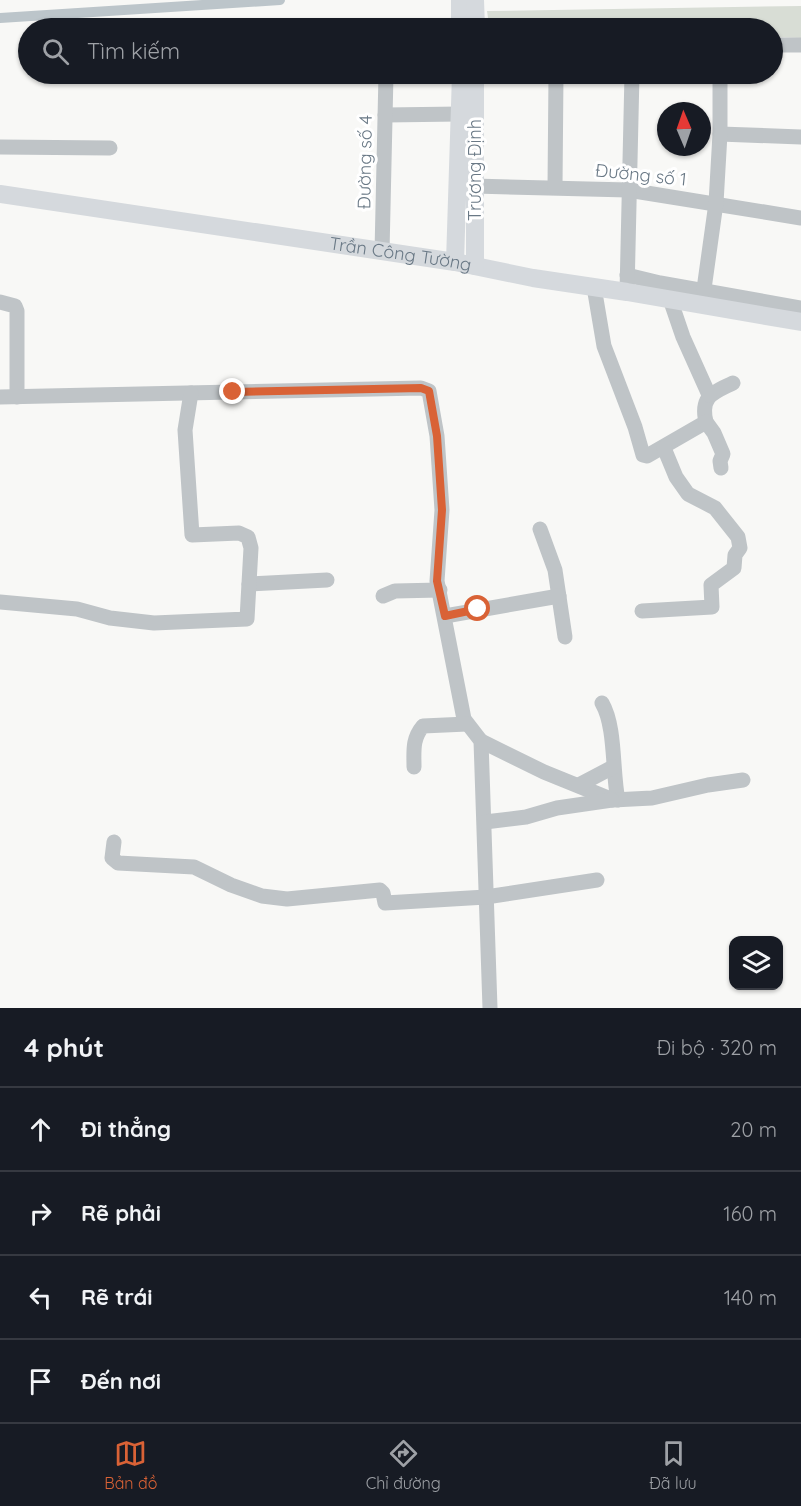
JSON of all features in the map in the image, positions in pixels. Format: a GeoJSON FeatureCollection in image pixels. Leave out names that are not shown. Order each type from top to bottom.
{"type":"FeatureCollection","features":[{"type":"Feature","properties":{"kind":"main road"},"geometry":{"type":"LineString","coordinates":[[460,0],[466,18]]}},
{"type":"Feature","properties":{"kind":"main road"},"geometry":{"type":"LineString","coordinates":[[470,18],[476,0]]}},
{"type":"Feature","properties":{"kind":"main road","name":"Trương Định"},"geometry":{"type":"LineString","coordinates":[[455,262],[461,84]]}},
{"type":"Feature","properties":{"kind":"main road","name":"Trương Định"},"geometry":{"type":"LineString","coordinates":[[475,84],[475,266]]}},
{"type":"Feature","properties":{"kind":"main road","name":"Trần Công Tường"},"geometry":{"type":"LineString","coordinates":[[0,194],[455,262],[533,278],[594,287],[627,283],[670,299],[801,322]]}},
{"type":"Feature","properties":{"kind":"street"},"geometry":{"type":"LineString","coordinates":[[783,45],[801,45]]}},
{"type":"Feature","properties":{"kind":"street","name":"Đường số 4"},"geometry":{"type":"LineString","coordinates":[[382,252],[386,84]]}},
{"type":"Feature","properties":{"kind":"street"},"geometry":{"type":"LineString","coordinates":[[555,187],[556,84]]}},
{"type":"Feature","properties":{"kind":"street"},"geometry":{"type":"LineString","coordinates":[[627,283],[632,84]]}},
{"type":"Feature","properties":{"kind":"street"},"geometry":{"type":"LineString","coordinates":[[704,290],[716,203],[720,84]]}},
{"type":"Feature","properties":{"kind":"street"},"geometry":{"type":"LineString","coordinates":[[385,115],[460,114]]}},
{"type":"Feature","properties":{"kind":"street"},"geometry":{"type":"LineString","coordinates":[[720,134],[801,137]]}},
{"type":"Feature","properties":{"kind":"street"},"geometry":{"type":"LineString","coordinates":[[0,147],[110,148]]}},
{"type":"Feature","properties":{"kind":"street","name":"Đường số 1"},"geometry":{"type":"LineString","coordinates":[[474,186],[628,190],[801,218]]}},
{"type":"Feature","properties":{"kind":"street","name":"Trần Công Tường"},"geometry":{"type":"LineString","coordinates":[[627,283],[660,283],[801,308]]}},
{"type":"Feature","properties":{"kind":"street"},"geometry":{"type":"LineString","coordinates":[[594,287],[604,346],[635,427],[643,455],[647,456],[664,448],[706,422]]}},
{"type":"Feature","properties":{"kind":"street"},"geometry":{"type":"LineString","coordinates":[[670,299],[683,337],[709,395]]}},
{"type":"Feature","properties":{"kind":"street"},"geometry":{"type":"LineString","coordinates":[[0,302],[15,306],[17,311],[16,397]]}},
{"type":"Feature","properties":{"kind":"street"},"geometry":{"type":"LineString","coordinates":[[721,468],[720,461],[723,454],[714,433],[706,422],[704,405],[709,395],[733,383]]}},
{"type":"Feature","properties":{"kind":"street"},"geometry":{"type":"LineString","coordinates":[[0,397],[421,388],[429,391],[437,436],[442,510],[437,581],[467,724],[481,741],[544,772],[615,800]]}},
{"type":"Feature","properties":{"kind":"street"},"geometry":{"type":"LineString","coordinates":[[0,602],[87,612],[110,618],[154,623],[245,620],[249,615],[251,548],[248,537],[240,533],[192,535],[185,430],[191,393]]}},
{"type":"Feature","properties":{"kind":"street"},"geometry":{"type":"LineString","coordinates":[[642,611],[712,607],[711,585],[734,568],[735,555],[740,544],[738,537],[715,508],[692,496],[676,477],[664,448]]}},
{"type":"Feature","properties":{"kind":"street"},"geometry":{"type":"LineString","coordinates":[[540,529],[555,570],[565,637]]}},
{"type":"Feature","properties":{"kind":"street"},"geometry":{"type":"LineString","coordinates":[[249,584],[327,580]]}},
{"type":"Feature","properties":{"kind":"street"},"geometry":{"type":"LineString","coordinates":[[383,596],[395,591],[440,590]]}},
{"type":"Feature","properties":{"kind":"street"},"geometry":{"type":"LineString","coordinates":[[445,616],[558,596]]}},
{"type":"Feature","properties":{"kind":"street"},"geometry":{"type":"LineString","coordinates":[[602,703],[607,711],[610,727],[615,800]]}},
{"type":"Feature","properties":{"kind":"street"},"geometry":{"type":"LineString","coordinates":[[414,767],[413,743],[423,726],[467,724]]}},
{"type":"Feature","properties":{"kind":"street"},"geometry":{"type":"LineString","coordinates":[[481,741],[490,1008]]}},
{"type":"Feature","properties":{"kind":"street"},"geometry":{"type":"LineString","coordinates":[[579,785],[613,767]]}},
{"type":"Feature","properties":{"kind":"street"},"geometry":{"type":"LineString","coordinates":[[485,822],[526,817],[557,808],[615,800],[652,798],[708,785],[743,780]]}},
{"type":"Feature","properties":{"kind":"street"},"geometry":{"type":"LineString","coordinates":[[114,842],[111,858],[117,863],[194,867],[231,885],[262,896],[287,898],[380,890],[385,903],[486,897],[597,880]]}},
{"type":"Feature","properties":{"kind":"shaded area"},"geometry":{"type":"Polygon","coordinates":[[[801,6],[801,38],[783,37],[783,18],[488,18],[487,11],[801,6]]]}},
{"type":"Feature","properties":{"kind":"waterway"},"geometry":{"type":"LineString","coordinates":[[0,18],[280,0]]}},
{"type":"Feature","properties":{"kind":"route"},"geometry":{"type":"LineString","coordinates":[[233,392],[421,388],[429,391],[437,436],[442,510],[437,581],[445,616],[478,609]]}}]}
